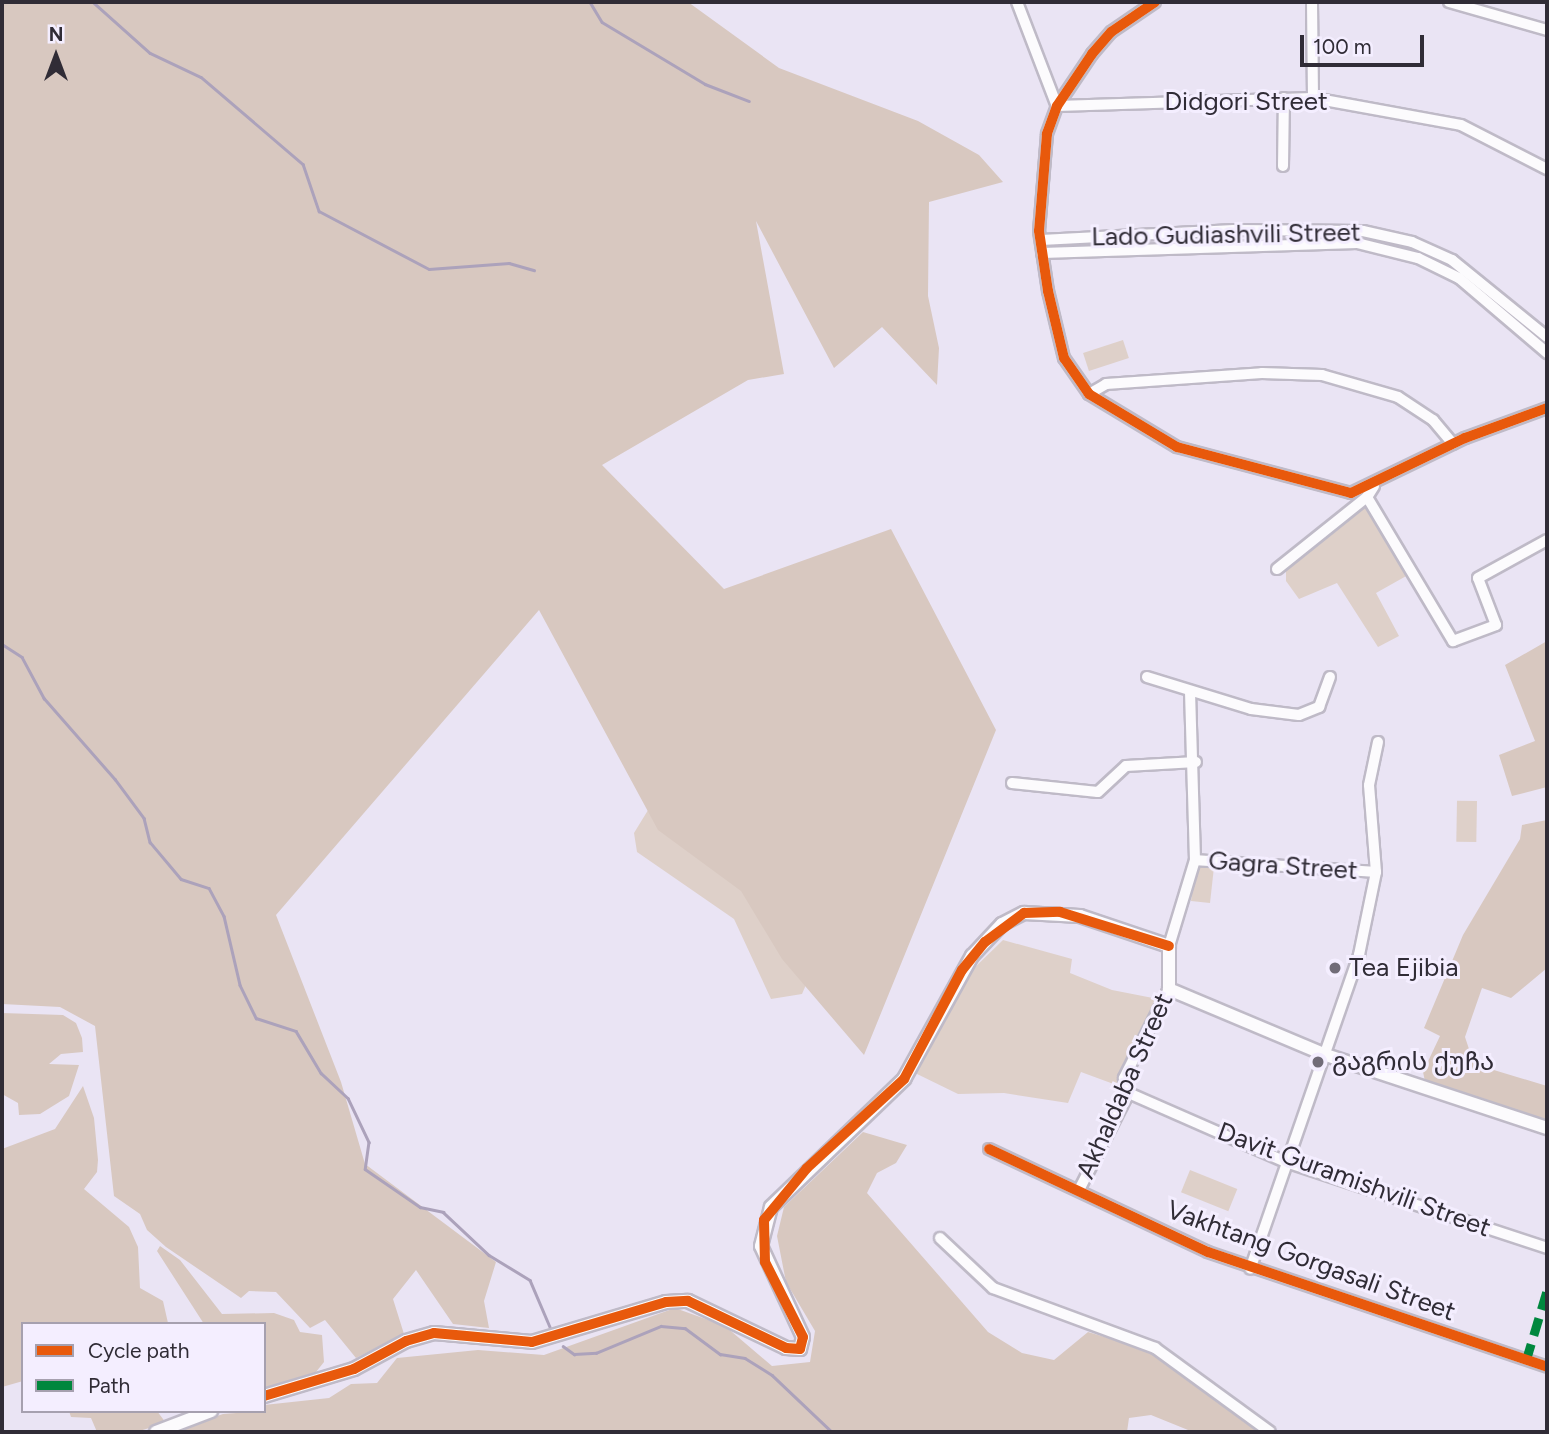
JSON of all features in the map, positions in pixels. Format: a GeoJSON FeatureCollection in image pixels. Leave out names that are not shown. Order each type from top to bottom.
{"type":"FeatureCollection","features":[{"type":"Feature","properties":{"kind":"street"},"geometry":{"type":"LineString","coordinates":[[1017,2],[1057,106]]}},
{"type":"Feature","properties":{"kind":"street"},"geometry":{"type":"LineString","coordinates":[[1154,2],[1111,32],[1057,106],[1041,176],[1042,253],[1064,358],[1089,394],[1177,447],[1351,493],[1374,486],[1453,444],[1547,408]]}},
{"type":"Feature","properties":{"kind":"street"},"geometry":{"type":"LineString","coordinates":[[1312,2],[1313,98]]}},
{"type":"Feature","properties":{"kind":"street"},"geometry":{"type":"LineString","coordinates":[[1449,2],[1547,30]]}},
{"type":"Feature","properties":{"kind":"street"},"geometry":{"type":"LineString","coordinates":[[1283,166],[1284,98]]}},
{"type":"Feature","properties":{"kind":"street","name":"Didgori Street"},"geometry":{"type":"LineString","coordinates":[[1057,106],[1313,98],[1461,125],[1547,169]]}},
{"type":"Feature","properties":{"kind":"street"},"geometry":{"type":"LineString","coordinates":[[1342,230],[1342,243]]}},
{"type":"Feature","properties":{"kind":"street","name":"Lado Gudiashvili Street"},"geometry":{"type":"LineString","coordinates":[[1041,240],[1157,234],[1342,230],[1412,242],[1452,260],[1547,337]]}},
{"type":"Feature","properties":{"kind":"street"},"geometry":{"type":"LineString","coordinates":[[1157,234],[1157,247]]}},
{"type":"Feature","properties":{"kind":"street","name":"Lado Gudiashvili Street"},"geometry":{"type":"LineString","coordinates":[[1042,253],[1157,247],[1342,243],[1418,258],[1439,268],[1525,333],[1547,353]]}},
{"type":"Feature","properties":{"kind":"street"},"geometry":{"type":"LineString","coordinates":[[1525,333],[1533,325]]}},
{"type":"Feature","properties":{"kind":"street"},"geometry":{"type":"LineString","coordinates":[[1089,394],[1106,384],[1262,373],[1322,375],[1398,397],[1433,419],[1453,444]]}},
{"type":"Feature","properties":{"kind":"street"},"geometry":{"type":"LineString","coordinates":[[1276,569],[1367,497],[1374,486]]}},
{"type":"Feature","properties":{"kind":"street"},"geometry":{"type":"LineString","coordinates":[[1367,497],[1453,641],[1496,625],[1478,579],[1547,540]]}},
{"type":"Feature","properties":{"kind":"street"},"geometry":{"type":"LineString","coordinates":[[1147,677],[1251,709],[1299,715],[1319,707],[1330,677]]}},
{"type":"Feature","properties":{"kind":"street","name":"Gagra Street"},"geometry":{"type":"LineString","coordinates":[[1190,691],[1196,762],[1195,860],[1376,872],[1371,909],[1326,1055],[1250,1269]]}},
{"type":"Feature","properties":{"kind":"street"},"geometry":{"type":"LineString","coordinates":[[1376,872],[1369,785],[1378,742]]}},
{"type":"Feature","properties":{"kind":"street"},"geometry":{"type":"LineString","coordinates":[[1012,783],[1098,792],[1121,767],[1196,762]]}},
{"type":"Feature","properties":{"kind":"street"},"geometry":{"type":"LineString","coordinates":[[266,1395],[354,1369],[406,1340],[433,1333],[532,1342],[666,1302],[688,1301],[786,1348],[800,1349],[803,1337],[765,1262],[764,1220],[807,1168],[904,1079],[978,949],[1012,918],[1045,912],[1080,916],[1169,946],[1195,860]]}},
{"type":"Feature","properties":{"kind":"street","name":"Akhaldaba Street"},"geometry":{"type":"LineString","coordinates":[[1079,1190],[1126,1098],[1124,1078],[1169,989],[1169,946]]}},
{"type":"Feature","properties":{"kind":"street"},"geometry":{"type":"LineString","coordinates":[[1169,989],[1326,1055],[1547,1128]]}},
{"type":"Feature","properties":{"kind":"street","name":"Davit Guramishvili Street"},"geometry":{"type":"LineString","coordinates":[[1124,1091],[1286,1162],[1547,1248]]}},
{"type":"Feature","properties":{"kind":"street","name":"Vakhtang Gorgasali Street"},"geometry":{"type":"LineString","coordinates":[[989,1149],[1079,1190],[1167,1236],[1250,1269],[1547,1367]]}},
{"type":"Feature","properties":{"kind":"street"},"geometry":{"type":"LineString","coordinates":[[940,1238],[993,1288],[1155,1348],[1270,1432]]}},
{"type":"Feature","properties":{"kind":"street"},"geometry":{"type":"LineString","coordinates":[[156,1432],[206,1413]]}},
{"type":"Feature","properties":{"kind":"shaded area"},"geometry":{"type":"Polygon","coordinates":[[[2,2],[688,2],[779,68],[918,121],[979,155],[1003,182],[929,202],[928,296],[939,348],[937,385],[882,327],[834,368],[756,221],[784,374],[748,380],[602,465],[724,589],[891,529],[996,730],[864,1055],[782,959],[741,891],[658,830],[539,610],[276,915],[341,1082],[365,1164],[496,1262],[484,1301],[489,1328],[453,1324],[416,1270],[393,1299],[404,1334],[356,1358],[325,1320],[310,1328],[276,1292],[249,1291],[241,1298],[166,1247],[147,1230],[140,1214],[114,1196],[95,1026],[60,1007],[2,1004],[2,2]]]}},
{"type":"Feature","properties":{"kind":"shaded area"},"geometry":{"type":"Polygon","coordinates":[[[1123,340],[1129,358],[1089,371],[1083,353],[1123,340]]]}},
{"type":"Feature","properties":{"kind":"shaded area"},"geometry":{"type":"Polygon","coordinates":[[[1366,505],[1408,575],[1376,593],[1399,636],[1378,647],[1337,583],[1299,599],[1286,581],[1286,568],[1366,505]]]}},
{"type":"Feature","properties":{"kind":"shaded area"},"geometry":{"type":"Polygon","coordinates":[[[1547,641],[1547,787],[1512,796],[1499,755],[1535,741],[1505,665],[1547,641]]]}},
{"type":"Feature","properties":{"kind":"shaded area"},"geometry":{"type":"Polygon","coordinates":[[[691,776],[808,980],[802,994],[771,999],[734,919],[637,852],[634,833],[653,802],[691,776]]]}},
{"type":"Feature","properties":{"kind":"shaded area"},"geometry":{"type":"Polygon","coordinates":[[[1457,801],[1477,801],[1476,842],[1456,842],[1457,801]]]}},
{"type":"Feature","properties":{"kind":"shaded area"},"geometry":{"type":"Polygon","coordinates":[[[1547,820],[1547,968],[1511,998],[1482,988],[1465,1037],[1474,1064],[1547,1086],[1547,1122],[1426,1086],[1423,1072],[1440,1036],[1424,1028],[1463,935],[1520,839],[1522,825],[1547,820]]]}},
{"type":"Feature","properties":{"kind":"shaded area"},"geometry":{"type":"Polygon","coordinates":[[[1203,866],[1214,867],[1210,903],[1191,901],[1195,871],[1203,866]]]}},
{"type":"Feature","properties":{"kind":"shaded area"},"geometry":{"type":"Polygon","coordinates":[[[1003,940],[1072,959],[1070,973],[1112,990],[1158,999],[1119,1086],[1081,1072],[1068,1103],[1004,1093],[958,1094],[915,1073],[968,974],[1003,940]]]}},
{"type":"Feature","properties":{"kind":"shaded area"},"geometry":{"type":"Polygon","coordinates":[[[2,1013],[63,1015],[76,1023],[82,1038],[83,1052],[61,1054],[49,1064],[79,1065],[69,1096],[40,1114],[19,1115],[18,1103],[2,1094],[2,1013]]]}},
{"type":"Feature","properties":{"kind":"shaded area"},"geometry":{"type":"Polygon","coordinates":[[[83,1086],[94,1118],[98,1160],[97,1172],[84,1189],[129,1227],[138,1247],[140,1288],[163,1301],[168,1322],[21,1322],[21,1382],[2,1387],[2,1149],[55,1129],[83,1086]]]}},
{"type":"Feature","properties":{"kind":"shaded area"},"geometry":{"type":"Polygon","coordinates":[[[863,1132],[907,1145],[896,1163],[877,1173],[867,1193],[988,1332],[1022,1353],[1054,1360],[1088,1332],[1145,1349],[1259,1432],[1193,1432],[1151,1415],[1129,1418],[1127,1432],[171,1432],[223,1414],[266,1413],[266,1405],[329,1398],[351,1384],[377,1383],[397,1358],[478,1350],[544,1355],[675,1308],[725,1326],[772,1366],[810,1362],[815,1331],[786,1282],[777,1236],[784,1207],[863,1132]]]}},
{"type":"Feature","properties":{"kind":"shaded area"},"geometry":{"type":"Polygon","coordinates":[[[1190,1170],[1237,1189],[1228,1211],[1181,1192],[1190,1170]]]}},
{"type":"Feature","properties":{"kind":"shaded area"},"geometry":{"type":"Polygon","coordinates":[[[160,1246],[180,1260],[222,1314],[274,1313],[294,1320],[300,1332],[322,1335],[324,1362],[316,1372],[266,1387],[266,1322],[203,1322],[157,1251],[160,1246]]]}},
{"type":"Feature","properties":{"kind":"shaded area"},"geometry":{"type":"Polygon","coordinates":[[[70,1413],[158,1413],[166,1423],[136,1432],[97,1432],[91,1418],[71,1417],[70,1413]]]}},
{"type":"Feature","properties":{"kind":"waterway"},"geometry":{"type":"LineString","coordinates":[[93,2],[150,53],[201,77],[303,164],[319,211],[429,269],[509,263],[534,270]]}},
{"type":"Feature","properties":{"kind":"waterway"},"geometry":{"type":"LineString","coordinates":[[590,2],[602,22],[705,84],[749,101]]}},
{"type":"Feature","properties":{"kind":"waterway"},"geometry":{"type":"LineString","coordinates":[[2,644],[22,657],[44,698],[115,779],[144,818],[150,842],[181,879],[209,888],[224,916],[240,985],[256,1018],[296,1031],[321,1073],[348,1098],[369,1142],[365,1169],[420,1207],[443,1212],[489,1255],[530,1280],[550,1327]]}},
{"type":"Feature","properties":{"kind":"waterway"},"geometry":{"type":"LineString","coordinates":[[563,1346],[574,1354],[596,1353],[661,1326],[685,1328],[720,1354],[745,1358],[772,1375],[832,1432]]}},
{"type":"Feature","properties":{"kind":"marked path"},"geometry":{"type":"LineString","coordinates":[[1526,1361],[1547,1291]]}},
{"type":"Feature","properties":{"kind":"cycle path"},"geometry":{"type":"LineString","coordinates":[[1155,2],[1111,32],[1092,54],[1057,106],[1047,134],[1039,231],[1048,291],[1064,358],[1089,394],[1177,447],[1351,493],[1465,438],[1547,408]]}},
{"type":"Feature","properties":{"kind":"cycle path"},"geometry":{"type":"LineString","coordinates":[[266,1395],[354,1369],[406,1341],[434,1333],[532,1342],[666,1302],[688,1301],[786,1348],[800,1349],[803,1337],[765,1262],[764,1220],[807,1168],[904,1079],[962,970],[985,942],[1024,913],[1060,912],[1169,946]]}},
{"type":"Feature","properties":{"kind":"cycle path"},"geometry":{"type":"LineString","coordinates":[[989,1149],[1208,1252],[1547,1367]]}},
{"type":"Feature","properties":{"kind":"place","name":"Tea Ejibia"},"geometry":{"type":"Point","coordinates":[1335,968]}},
{"type":"Feature","properties":{"kind":"place","name":"გაგრის ქუჩა"},"geometry":{"type":"Point","coordinates":[1318,1062]}}]}
